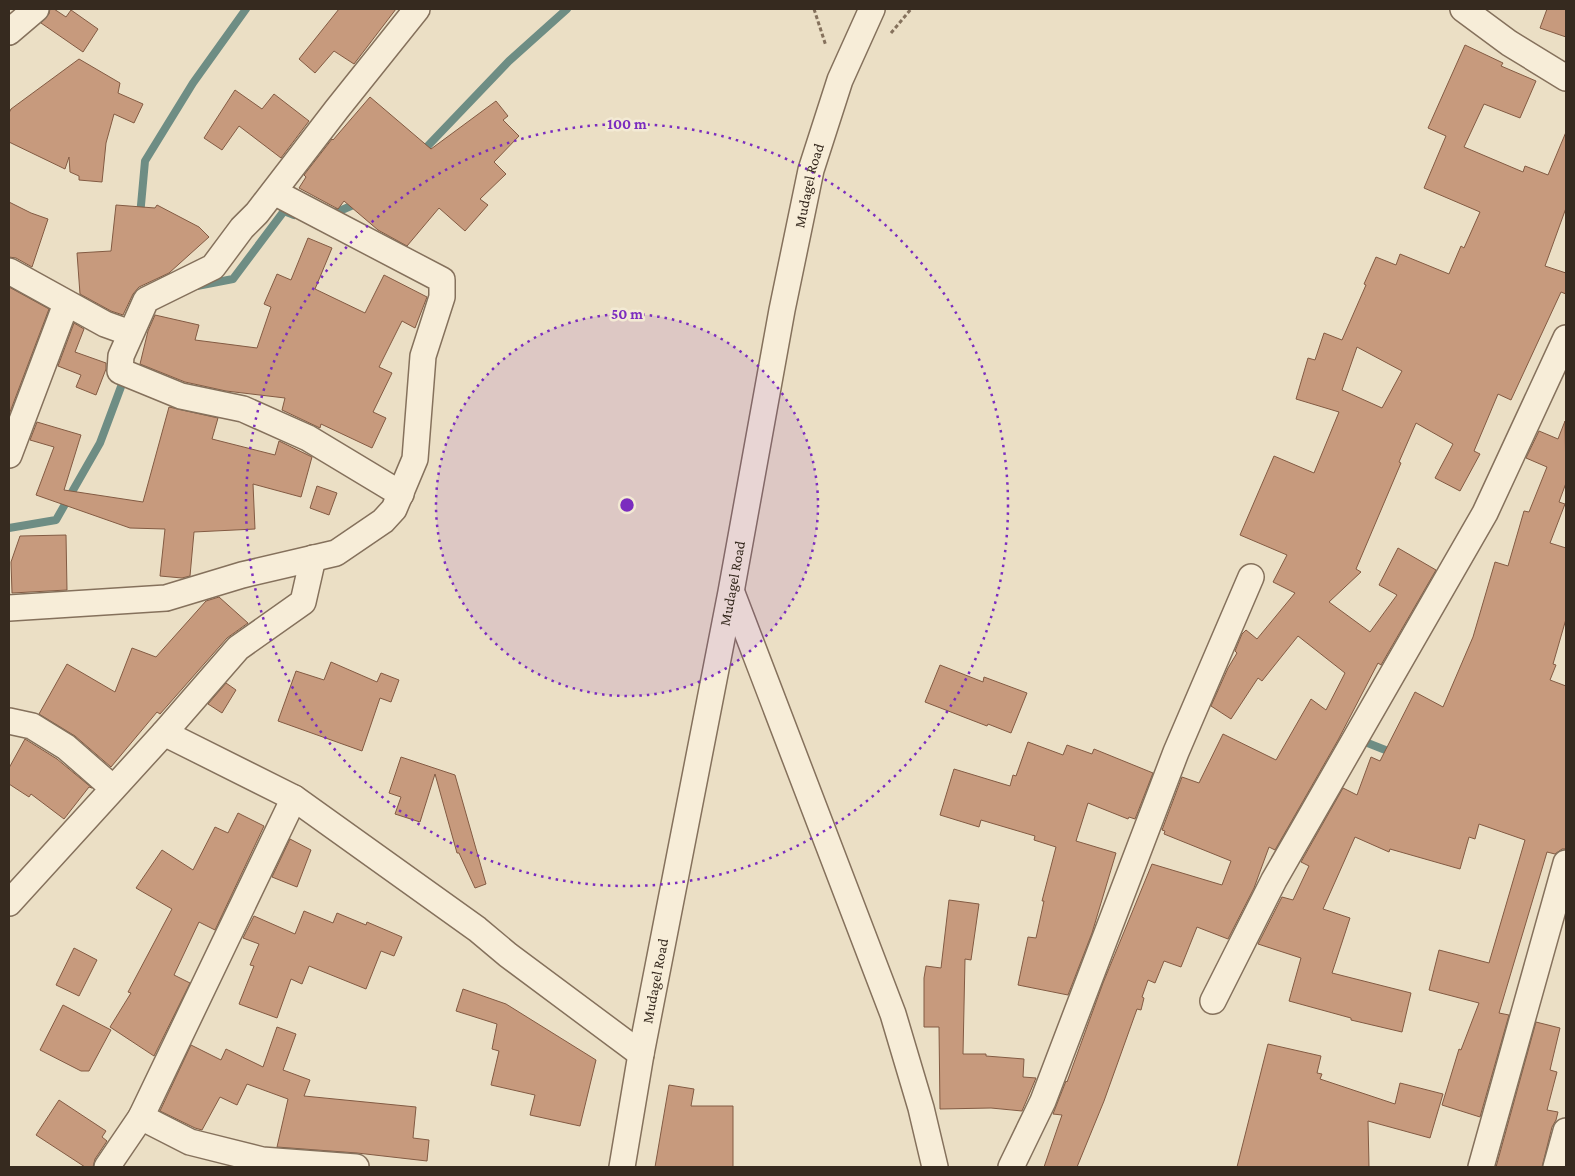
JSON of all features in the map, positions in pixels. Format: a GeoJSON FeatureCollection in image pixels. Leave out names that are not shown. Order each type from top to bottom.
{"type":"FeatureCollection","features":[{"type":"Feature","properties":{"kind":"street"},"geometry":{"type":"LineString","coordinates":[[9,32],[36,9]]}},
{"type":"Feature","properties":{"kind":"street"},"geometry":{"type":"LineString","coordinates":[[401,494],[308,438],[243,409],[181,396],[120,371],[121,356],[146,300],[213,267],[417,9]]}},
{"type":"Feature","properties":{"kind":"street","name":"Mudagel Road"},"geometry":{"type":"LineString","coordinates":[[622,1167],[641,1054],[732,592],[782,310],[811,170],[840,80],[872,9]]}},
{"type":"Feature","properties":{"kind":"street"},"geometry":{"type":"LineString","coordinates":[[1463,9],[1509,43],[1566,78]]}},
{"type":"Feature","properties":{"kind":"street"},"geometry":{"type":"LineString","coordinates":[[9,608],[166,598],[242,575],[336,553],[383,521],[394,509],[415,458],[423,356],[442,297],[442,280],[274,192]]}},
{"type":"Feature","properties":{"kind":"street"},"geometry":{"type":"LineString","coordinates":[[9,271],[105,324],[130,333]]}},
{"type":"Feature","properties":{"kind":"street"},"geometry":{"type":"LineString","coordinates":[[9,455],[66,304]]}},
{"type":"Feature","properties":{"kind":"street"},"geometry":{"type":"LineString","coordinates":[[1213,1001],[1274,880],[1485,513],[1566,338]]}},
{"type":"Feature","properties":{"kind":"street"},"geometry":{"type":"LineString","coordinates":[[9,903],[164,733],[238,648],[303,602],[313,558]]}},
{"type":"Feature","properties":{"kind":"street"},"geometry":{"type":"LineString","coordinates":[[1011,1167],[1043,1101],[1176,752],[1251,578]]}},
{"type":"Feature","properties":{"kind":"street"},"geometry":{"type":"LineString","coordinates":[[732,592],[893,1014],[921,1108],[935,1167]]}},
{"type":"Feature","properties":{"kind":"street"},"geometry":{"type":"LineString","coordinates":[[9,721],[32,726],[66,747],[114,788]]}},
{"type":"Feature","properties":{"kind":"street"},"geometry":{"type":"LineString","coordinates":[[164,733],[294,798],[477,928],[508,955],[641,1054]]}},
{"type":"Feature","properties":{"kind":"street"},"geometry":{"type":"LineString","coordinates":[[107,1167],[140,1117],[294,798]]}},
{"type":"Feature","properties":{"kind":"street"},"geometry":{"type":"LineString","coordinates":[[1481,1167],[1566,863]]}},
{"type":"Feature","properties":{"kind":"street"},"geometry":{"type":"LineString","coordinates":[[140,1117],[190,1142],[262,1160],[356,1167]]}},
{"type":"Feature","properties":{"kind":"street"},"geometry":{"type":"LineString","coordinates":[[1556,1167],[1566,1130]]}},
{"type":"Feature","properties":{"kind":"building"},"geometry":{"type":"Polygon","coordinates":[[[50,9],[54,9],[66,17],[71,10],[98,29],[83,52],[41,23],[49,14],[50,9]]]}},
{"type":"Feature","properties":{"kind":"building"},"geometry":{"type":"Polygon","coordinates":[[[339,9],[396,9],[354,64],[334,51],[315,73],[299,59],[339,9]]]}},
{"type":"Feature","properties":{"kind":"building"},"geometry":{"type":"Polygon","coordinates":[[[1547,9],[1566,9],[1566,37],[1540,28],[1547,9]]]}},
{"type":"Feature","properties":{"kind":"building"},"geometry":{"type":"Polygon","coordinates":[[[1465,45],[1503,63],[1501,66],[1536,81],[1520,118],[1484,104],[1464,147],[1523,172],[1525,166],[1548,175],[1566,132],[1566,208],[1545,266],[1566,273],[1566,294],[1561,292],[1511,400],[1498,394],[1474,451],[1480,454],[1460,491],[1435,478],[1453,444],[1416,423],[1356,569],[1361,572],[1329,602],[1370,632],[1397,595],[1379,585],[1398,548],[1436,570],[1381,665],[1378,663],[1338,740],[1275,850],[1269,847],[1254,888],[1228,939],[1197,927],[1181,967],[1164,961],[1155,983],[1148,980],[1142,997],[1144,998],[1141,1010],[1137,1009],[1104,1101],[1077,1167],[1044,1167],[1062,1115],[1053,1114],[1067,1082],[1103,983],[1152,864],[1222,885],[1231,861],[1164,834],[1165,831],[1162,830],[1182,777],[1199,783],[1223,734],[1276,760],[1311,699],[1326,710],[1345,673],[1298,636],[1262,681],[1258,678],[1231,719],[1211,706],[1237,653],[1235,651],[1242,634],[1246,630],[1257,639],[1295,593],[1273,582],[1287,555],[1240,535],[1274,456],[1314,473],[1339,412],[1296,399],[1308,358],[1315,360],[1324,333],[1342,340],[1376,257],[1396,265],[1400,254],[1449,274],[1461,246],[1464,248],[1480,212],[1424,188],[1446,136],[1428,128],[1465,45]],[[1357,347],[1342,390],[1382,408],[1402,371],[1357,347]]]}},
{"type":"Feature","properties":{"kind":"building"},"geometry":{"type":"Polygon","coordinates":[[[79,59],[120,83],[118,93],[143,104],[134,123],[114,114],[106,143],[102,182],[79,180],[79,176],[70,172],[69,157],[65,169],[9,142],[9,113],[11,109],[79,59]]]}},
{"type":"Feature","properties":{"kind":"building"},"geometry":{"type":"Polygon","coordinates":[[[235,90],[262,109],[274,94],[309,121],[281,158],[239,126],[222,150],[204,138],[235,90]]]}},
{"type":"Feature","properties":{"kind":"building"},"geometry":{"type":"Polygon","coordinates":[[[370,97],[431,149],[496,101],[508,116],[503,120],[519,136],[494,162],[506,174],[480,199],[488,205],[465,231],[439,208],[407,246],[378,230],[344,201],[338,209],[299,188],[306,177],[304,175],[332,139],[370,97]]]}},
{"type":"Feature","properties":{"kind":"building"},"geometry":{"type":"Polygon","coordinates":[[[9,202],[48,219],[32,267],[16,258],[9,257],[9,202]]]}},
{"type":"Feature","properties":{"kind":"building"},"geometry":{"type":"Polygon","coordinates":[[[116,205],[155,208],[157,205],[199,227],[209,237],[169,273],[139,287],[133,294],[123,315],[111,311],[80,294],[77,253],[111,251],[116,205]]]}},
{"type":"Feature","properties":{"kind":"building"},"geometry":{"type":"Polygon","coordinates":[[[308,238],[332,248],[315,289],[365,313],[384,275],[427,297],[415,328],[402,321],[379,367],[392,373],[373,412],[386,418],[372,448],[321,424],[320,428],[282,410],[285,398],[226,391],[185,382],[140,364],[148,331],[155,315],[199,325],[195,340],[257,348],[271,307],[264,304],[277,274],[291,280],[308,238]]]}},
{"type":"Feature","properties":{"kind":"building"},"geometry":{"type":"Polygon","coordinates":[[[9,287],[49,309],[10,412],[9,412],[9,287]]]}},
{"type":"Feature","properties":{"kind":"building"},"geometry":{"type":"Polygon","coordinates":[[[74,323],[84,329],[75,352],[106,363],[106,369],[96,395],[76,387],[81,375],[58,366],[74,323]]]}},
{"type":"Feature","properties":{"kind":"building"},"geometry":{"type":"Polygon","coordinates":[[[169,407],[218,418],[212,439],[275,455],[279,441],[312,457],[301,497],[253,484],[255,529],[194,532],[190,576],[182,578],[160,576],[165,529],[130,528],[36,495],[54,447],[30,440],[37,422],[81,435],[64,490],[143,502],[169,407]]]}},
{"type":"Feature","properties":{"kind":"building"},"geometry":{"type":"Polygon","coordinates":[[[1565,421],[1566,483],[1559,502],[1565,504],[1550,543],[1566,548],[1566,619],[1553,664],[1556,665],[1550,680],[1566,686],[1566,849],[1562,849],[1555,854],[1547,852],[1499,1013],[1509,1015],[1480,1117],[1442,1105],[1459,1049],[1461,1050],[1479,1003],[1429,990],[1439,950],[1489,963],[1525,840],[1479,824],[1475,839],[1469,837],[1460,869],[1390,849],[1389,852],[1355,837],[1323,909],[1350,918],[1332,973],[1411,993],[1402,1032],[1351,1020],[1351,1018],[1289,1001],[1301,958],[1258,944],[1282,897],[1293,900],[1309,866],[1301,862],[1343,788],[1357,795],[1371,757],[1380,761],[1415,692],[1443,707],[1473,637],[1495,562],[1508,566],[1524,511],[1529,512],[1547,467],[1526,458],[1539,431],[1558,439],[1565,421]]]}},
{"type":"Feature","properties":{"kind":"building"},"geometry":{"type":"Polygon","coordinates":[[[317,486],[337,493],[329,515],[310,508],[317,486]]]}},
{"type":"Feature","properties":{"kind":"building"},"geometry":{"type":"Polygon","coordinates":[[[66,535],[67,590],[12,593],[11,562],[20,536],[66,535]]]}},
{"type":"Feature","properties":{"kind":"building"},"geometry":{"type":"Polygon","coordinates":[[[219,597],[248,623],[227,638],[160,714],[157,712],[111,767],[75,736],[39,714],[67,664],[115,692],[132,648],[156,657],[206,601],[219,597]]]}},
{"type":"Feature","properties":{"kind":"building"},"geometry":{"type":"Polygon","coordinates":[[[331,662],[377,682],[381,673],[399,680],[391,702],[380,698],[362,751],[278,721],[296,671],[324,680],[331,662]]]}},
{"type":"Feature","properties":{"kind":"building"},"geometry":{"type":"Polygon","coordinates":[[[940,665],[983,682],[984,677],[1027,693],[1011,733],[988,724],[987,726],[925,702],[940,665]]]}},
{"type":"Feature","properties":{"kind":"building"},"geometry":{"type":"Polygon","coordinates":[[[226,683],[236,690],[222,713],[208,704],[226,683]]]}},
{"type":"Feature","properties":{"kind":"building"},"geometry":{"type":"Polygon","coordinates":[[[25,739],[57,759],[92,788],[89,787],[64,819],[31,794],[29,797],[9,784],[9,768],[25,739]]]}},
{"type":"Feature","properties":{"kind":"building"},"geometry":{"type":"Polygon","coordinates":[[[1028,742],[1063,755],[1067,745],[1092,754],[1094,749],[1153,773],[1135,819],[1129,817],[1128,819],[1088,803],[1076,841],[1116,853],[1092,933],[1068,995],[1018,985],[1028,937],[1036,938],[1044,901],[1042,901],[1056,847],[1034,840],[1035,836],[981,820],[979,827],[940,815],[954,769],[1010,786],[1013,775],[1016,776],[1028,742]]]}},
{"type":"Feature","properties":{"kind":"building"},"geometry":{"type":"Polygon","coordinates":[[[401,757],[455,775],[486,884],[475,888],[459,853],[457,853],[435,774],[420,822],[395,814],[401,797],[389,793],[401,757]]]}},
{"type":"Feature","properties":{"kind":"building"},"geometry":{"type":"Polygon","coordinates":[[[238,813],[264,826],[215,930],[199,922],[174,975],[190,983],[154,1056],[110,1027],[131,993],[128,992],[172,909],[136,888],[162,850],[193,870],[215,827],[228,833],[238,813]]]}},
{"type":"Feature","properties":{"kind":"building"},"geometry":{"type":"Polygon","coordinates":[[[290,839],[311,850],[297,887],[272,877],[290,839]]]}},
{"type":"Feature","properties":{"kind":"building"},"geometry":{"type":"Polygon","coordinates":[[[949,900],[979,904],[971,960],[965,959],[963,1054],[986,1054],[986,1056],[1024,1059],[1023,1077],[1036,1078],[1022,1111],[991,1108],[940,1109],[939,1027],[924,1027],[924,978],[926,966],[941,968],[949,900]]]}},
{"type":"Feature","properties":{"kind":"building"},"geometry":{"type":"Polygon","coordinates":[[[304,911],[333,923],[337,913],[366,925],[367,922],[402,937],[394,956],[381,951],[366,989],[309,966],[302,984],[291,979],[277,1018],[239,1004],[254,966],[250,965],[259,944],[243,938],[254,916],[295,934],[304,911]]]}},
{"type":"Feature","properties":{"kind":"building"},"geometry":{"type":"Polygon","coordinates":[[[74,948],[97,960],[79,996],[56,985],[74,948]]]}},
{"type":"Feature","properties":{"kind":"building"},"geometry":{"type":"Polygon","coordinates":[[[463,989],[506,1004],[596,1060],[580,1126],[530,1115],[535,1095],[491,1085],[499,1051],[492,1049],[497,1024],[456,1011],[463,989]]]}},
{"type":"Feature","properties":{"kind":"building"},"geometry":{"type":"Polygon","coordinates":[[[63,1005],[111,1030],[89,1071],[81,1071],[40,1050],[63,1005]]]}},
{"type":"Feature","properties":{"kind":"building"},"geometry":{"type":"Polygon","coordinates":[[[1536,1022],[1560,1028],[1550,1070],[1557,1072],[1547,1110],[1558,1112],[1556,1120],[1552,1127],[1542,1167],[1496,1167],[1536,1022]]]}},
{"type":"Feature","properties":{"kind":"building"},"geometry":{"type":"Polygon","coordinates":[[[277,1027],[296,1034],[283,1070],[310,1080],[304,1096],[416,1107],[413,1138],[429,1140],[427,1161],[277,1147],[288,1099],[247,1084],[237,1105],[220,1097],[202,1130],[160,1111],[191,1045],[221,1060],[226,1049],[263,1067],[277,1027]]]}},
{"type":"Feature","properties":{"kind":"building"},"geometry":{"type":"Polygon","coordinates":[[[1268,1044],[1321,1056],[1317,1073],[1322,1074],[1320,1079],[1395,1104],[1400,1083],[1443,1094],[1430,1138],[1368,1121],[1369,1167],[1237,1167],[1268,1044]]]}},
{"type":"Feature","properties":{"kind":"building"},"geometry":{"type":"Polygon","coordinates":[[[669,1085],[694,1089],[691,1106],[733,1106],[733,1167],[655,1167],[669,1085]]]}},
{"type":"Feature","properties":{"kind":"building"},"geometry":{"type":"Polygon","coordinates":[[[59,1100],[106,1131],[102,1137],[107,1141],[95,1159],[93,1167],[85,1167],[36,1135],[59,1100]]]}},
{"type":"Feature","properties":{"kind":"waterway"},"geometry":{"type":"LineString","coordinates":[[140,216],[145,161],[193,83],[246,9]]}},
{"type":"Feature","properties":{"kind":"waterway"},"geometry":{"type":"LineString","coordinates":[[421,153],[509,61],[567,9]]}},
{"type":"Feature","properties":{"kind":"waterway"},"geometry":{"type":"LineString","coordinates":[[330,215],[358,203]]}},
{"type":"Feature","properties":{"kind":"waterway"},"geometry":{"type":"LineString","coordinates":[[197,286],[233,279],[284,211],[294,215]]}},
{"type":"Feature","properties":{"kind":"waterway"},"geometry":{"type":"LineString","coordinates":[[9,528],[56,520],[100,443],[125,376]]}},
{"type":"Feature","properties":{"kind":"waterway"},"geometry":{"type":"LineString","coordinates":[[1360,740],[1393,753]]}}]}
